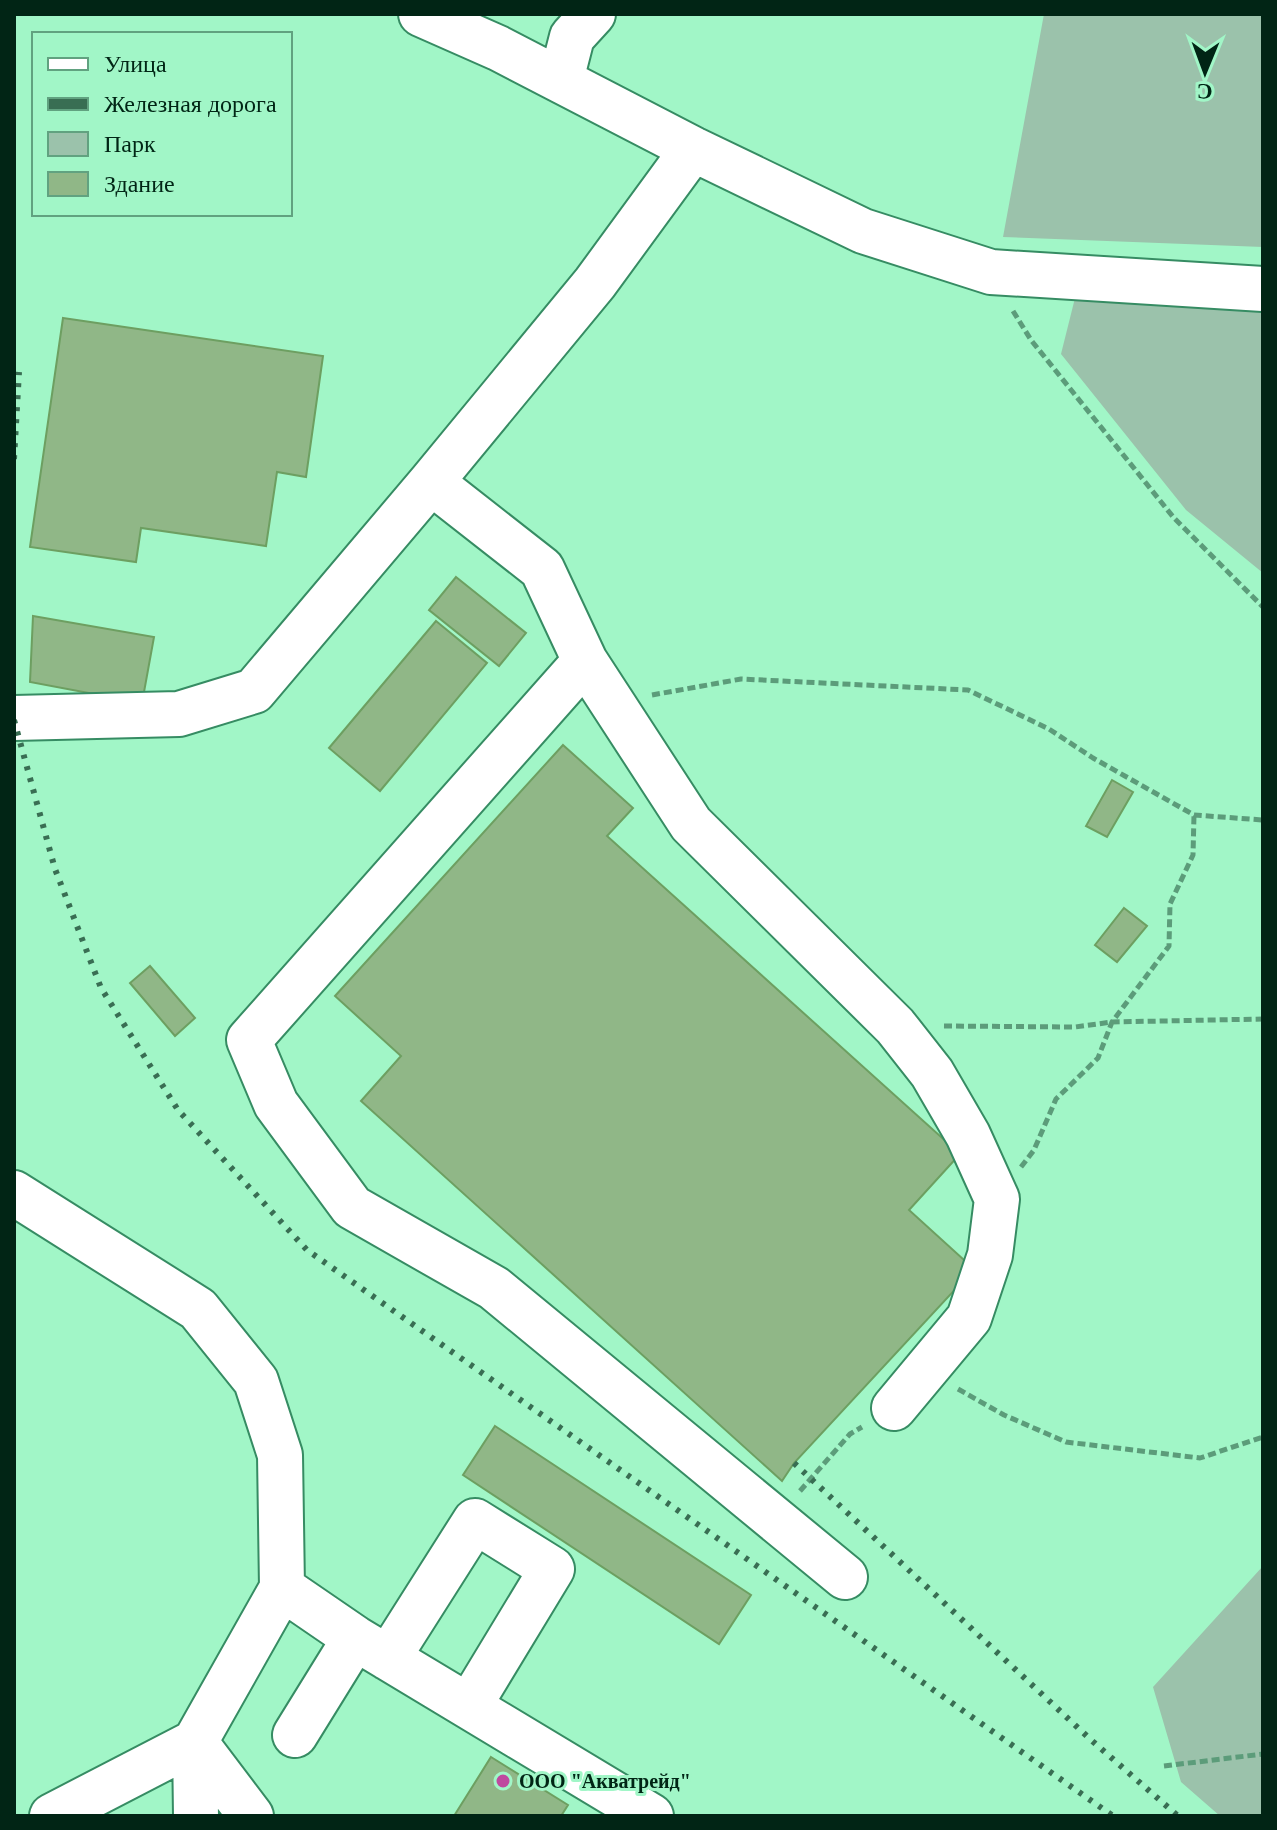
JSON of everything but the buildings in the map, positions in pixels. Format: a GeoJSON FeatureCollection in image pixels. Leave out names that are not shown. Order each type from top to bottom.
{"type":"FeatureCollection","features":[{"type":"Feature","properties":{"kind":"street"},"geometry":{"type":"LineString","coordinates":[[421,14],[498,48],[693,149],[863,231],[991,272],[1263,289]]}},
{"type":"Feature","properties":{"kind":"street"},"geometry":{"type":"LineString","coordinates":[[561,80],[572,37],[593,14]]}},
{"type":"Feature","properties":{"kind":"street"},"geometry":{"type":"LineString","coordinates":[[14,718],[179,714],[254,691],[595,283],[693,149]]}},
{"type":"Feature","properties":{"kind":"street"},"geometry":{"type":"LineString","coordinates":[[431,482],[542,569],[585,661],[691,824],[895,1026],[932,1073],[968,1135],[997,1199],[990,1255],[969,1318],[894,1408]]}},
{"type":"Feature","properties":{"kind":"street"},"geometry":{"type":"LineString","coordinates":[[585,661],[249,1040],[276,1104],[352,1207],[494,1288],[845,1577]]}},
{"type":"Feature","properties":{"kind":"street"},"geometry":{"type":"LineString","coordinates":[[14,1193],[198,1309],[256,1381],[280,1455],[282,1588],[195,1742],[196,1816]]}},
{"type":"Feature","properties":{"kind":"street"},"geometry":{"type":"LineString","coordinates":[[295,1735],[372,1648],[475,1521],[552,1569],[469,1706]]}},
{"type":"Feature","properties":{"kind":"street"},"geometry":{"type":"LineString","coordinates":[[282,1588],[632,1811]]}},
{"type":"Feature","properties":{"kind":"street"},"geometry":{"type":"LineString","coordinates":[[52,1816],[195,1742]]}},
{"type":"Feature","properties":{"kind":"street"},"geometry":{"type":"LineString","coordinates":[[195,1742],[251,1816]]}},
{"type":"Feature","properties":{"kind":"path"},"geometry":{"type":"LineString","coordinates":[[991,272],[1031,340],[1174,518],[1263,607]]}},
{"type":"Feature","properties":{"kind":"path"},"geometry":{"type":"LineString","coordinates":[[612,703],[741,679],[968,690],[1049,729],[1093,758],[1194,815],[1263,820]]}},
{"type":"Feature","properties":{"kind":"path"},"geometry":{"type":"LineString","coordinates":[[997,1199],[1034,1150],[1056,1099],[1098,1058],[1112,1022],[1169,946],[1170,904],[1193,855],[1194,815]]}},
{"type":"Feature","properties":{"kind":"path"},"geometry":{"type":"LineString","coordinates":[[895,1026],[1075,1027],[1112,1022],[1263,1019]]}},
{"type":"Feature","properties":{"kind":"path"},"geometry":{"type":"LineString","coordinates":[[925,1371],[1004,1415],[1066,1442],[1200,1458],[1263,1437]]}},
{"type":"Feature","properties":{"kind":"path"},"geometry":{"type":"LineString","coordinates":[[776,1520],[850,1434],[894,1408]]}},
{"type":"Feature","properties":{"kind":"path"},"geometry":{"type":"LineString","coordinates":[[1164,1766],[1263,1754]]}},
{"type":"Feature","properties":{"kind":"green space"},"geometry":{"type":"Polygon","coordinates":[[[1044,14],[1263,14],[1263,247],[1003,237],[1044,14]]]}},
{"type":"Feature","properties":{"kind":"green space"},"geometry":{"type":"Polygon","coordinates":[[[1077,290],[1263,304],[1263,573],[1186,510],[1061,354],[1077,290]]]}},
{"type":"Feature","properties":{"kind":"green space"},"geometry":{"type":"Polygon","coordinates":[[[1263,1566],[1263,1816],[1220,1816],[1181,1782],[1153,1687],[1263,1566]]]}},
{"type":"Feature","properties":{"kind":"railway"},"geometry":{"type":"LineString","coordinates":[[14,459],[19,372]]}},
{"type":"Feature","properties":{"kind":"railway"},"geometry":{"type":"LineString","coordinates":[[14,720],[55,869],[101,988],[178,1110],[307,1250],[1113,1816]]}},
{"type":"Feature","properties":{"kind":"railway"},"geometry":{"type":"LineString","coordinates":[[794,1463],[1090,1739],[1178,1816]]}},
{"type":"Feature","properties":{"kind":"place","name":"ООО \"Акватрейд\""},"geometry":{"type":"Point","coordinates":[503,1781]}}]}
